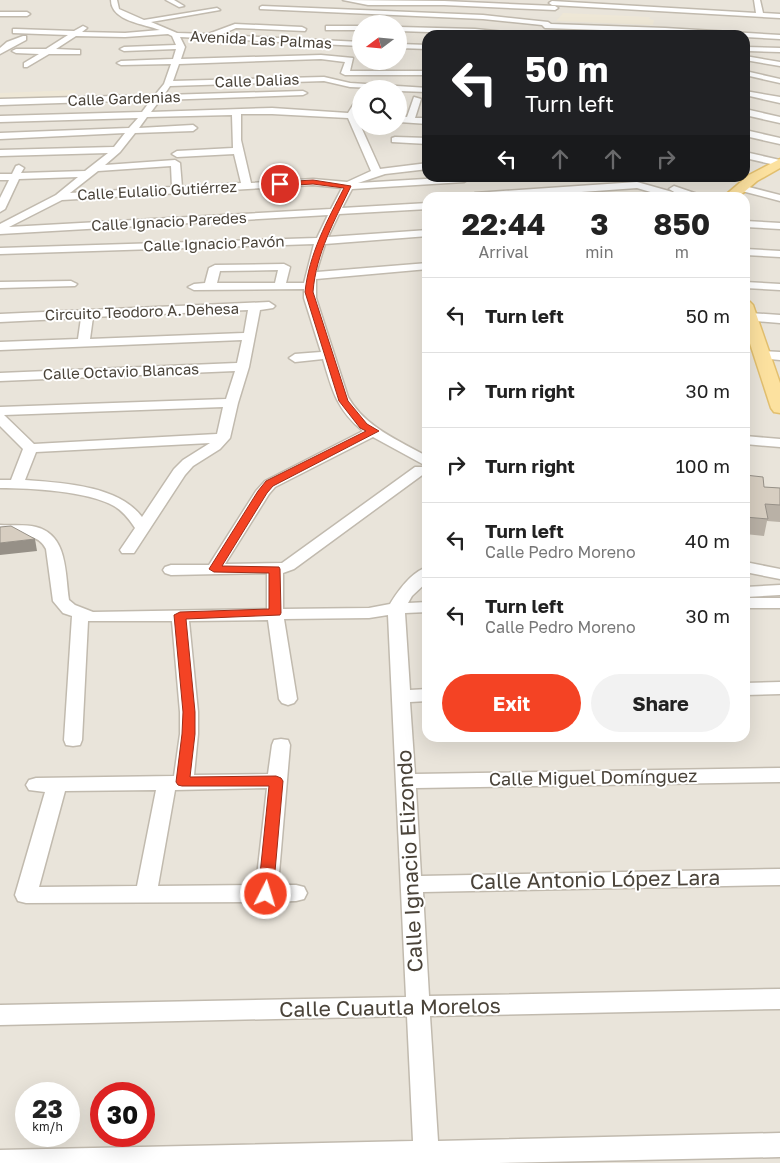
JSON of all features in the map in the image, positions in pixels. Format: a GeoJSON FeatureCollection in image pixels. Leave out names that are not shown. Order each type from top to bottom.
{"type":"FeatureCollection","features":[{"type":"Feature","properties":{"kind":"main road"},"geometry":{"type":"LineString","coordinates":[[750,180],[780,163]]}},
{"type":"Feature","properties":{"kind":"main road"},"geometry":{"type":"LineString","coordinates":[[750,181],[780,170]]}},
{"type":"Feature","properties":{"kind":"main road"},"geometry":{"type":"LineString","coordinates":[[735,192],[745,183]]}},
{"type":"Feature","properties":{"kind":"main road"},"geometry":{"type":"LineString","coordinates":[[750,320],[779,401]]}},
{"type":"Feature","properties":{"kind":"street","name":"Avenida Las Palmas"},"geometry":{"type":"LineString","coordinates":[[114,0],[115,8],[120,13],[171,31],[259,49],[310,42],[352,44]]}},
{"type":"Feature","properties":{"kind":"street"},"geometry":{"type":"LineString","coordinates":[[168,0],[182,6]]}},
{"type":"Feature","properties":{"kind":"street"},"geometry":{"type":"LineString","coordinates":[[313,10],[322,0]]}},
{"type":"Feature","properties":{"kind":"street"},"geometry":{"type":"LineString","coordinates":[[346,0],[363,3],[552,4],[780,16]]}},
{"type":"Feature","properties":{"kind":"street"},"geometry":{"type":"LineString","coordinates":[[386,15],[401,3],[411,0]]}},
{"type":"Feature","properties":{"kind":"street"},"geometry":{"type":"LineString","coordinates":[[544,27],[555,13],[552,4]]}},
{"type":"Feature","properties":{"kind":"street"},"geometry":{"type":"LineString","coordinates":[[749,6],[760,4],[760,15]]}},
{"type":"Feature","properties":{"kind":"street"},"geometry":{"type":"LineString","coordinates":[[289,28],[290,24],[262,11],[262,8],[373,15]]}},
{"type":"Feature","properties":{"kind":"street"},"geometry":{"type":"LineString","coordinates":[[143,21],[217,10]]}},
{"type":"Feature","properties":{"kind":"street"},"geometry":{"type":"LineString","coordinates":[[313,10],[335,20]]}},
{"type":"Feature","properties":{"kind":"street"},"geometry":{"type":"LineString","coordinates":[[0,14],[27,14]]}},
{"type":"Feature","properties":{"kind":"street"},"geometry":{"type":"LineString","coordinates":[[751,15],[754,25]]}},
{"type":"Feature","properties":{"kind":"street"},"geometry":{"type":"LineString","coordinates":[[408,16],[496,18],[544,27],[665,30]]}},
{"type":"Feature","properties":{"kind":"street"},"geometry":{"type":"LineString","coordinates":[[27,65],[91,24]]}},
{"type":"Feature","properties":{"kind":"street"},"geometry":{"type":"LineString","coordinates":[[745,24],[746,30]]}},
{"type":"Feature","properties":{"kind":"street"},"geometry":{"type":"LineString","coordinates":[[210,25],[225,29]]}},
{"type":"Feature","properties":{"kind":"street"},"geometry":{"type":"LineString","coordinates":[[206,38],[235,26],[302,29]]}},
{"type":"Feature","properties":{"kind":"street"},"geometry":{"type":"LineString","coordinates":[[310,42],[325,30],[352,28]]}},
{"type":"Feature","properties":{"kind":"street"},"geometry":{"type":"LineString","coordinates":[[1,228],[60,197],[117,150],[168,84],[179,54],[171,31],[125,35],[16,31]]}},
{"type":"Feature","properties":{"kind":"street"},"geometry":{"type":"LineString","coordinates":[[0,52],[10,44],[25,38],[32,31]]}},
{"type":"Feature","properties":{"kind":"street"},"geometry":{"type":"LineString","coordinates":[[408,31],[422,31]]}},
{"type":"Feature","properties":{"kind":"street"},"geometry":{"type":"LineString","coordinates":[[750,35],[780,37]]}},
{"type":"Feature","properties":{"kind":"street"},"geometry":{"type":"LineString","coordinates":[[408,46],[422,47]]}},
{"type":"Feature","properties":{"kind":"street"},"geometry":{"type":"LineString","coordinates":[[750,46],[780,50]]}},
{"type":"Feature","properties":{"kind":"street"},"geometry":{"type":"LineString","coordinates":[[124,49],[179,54]]}},
{"type":"Feature","properties":{"kind":"street"},"geometry":{"type":"LineString","coordinates":[[246,186],[237,151],[235,131],[240,112],[248,94],[251,75],[259,49]]}},
{"type":"Feature","properties":{"kind":"street"},"geometry":{"type":"LineString","coordinates":[[121,63],[179,54],[259,49],[310,56],[350,56]]}},
{"type":"Feature","properties":{"kind":"street"},"geometry":{"type":"LineString","coordinates":[[16,51],[77,52]]}},
{"type":"Feature","properties":{"kind":"street"},"geometry":{"type":"LineString","coordinates":[[352,54],[350,56],[351,62],[345,73],[422,71]]}},
{"type":"Feature","properties":{"kind":"street"},"geometry":{"type":"LineString","coordinates":[[750,59],[780,64]]}},
{"type":"Feature","properties":{"kind":"street"},"geometry":{"type":"LineString","coordinates":[[173,72],[183,72]]}},
{"type":"Feature","properties":{"kind":"street"},"geometry":{"type":"LineString","coordinates":[[345,84],[376,72]]}},
{"type":"Feature","properties":{"kind":"street"},"geometry":{"type":"LineString","coordinates":[[750,74],[780,81]]}},
{"type":"Feature","properties":{"kind":"street","name":"Calle Dalias"},"geometry":{"type":"LineString","coordinates":[[168,84],[251,75],[324,78],[345,84],[422,90]]}},
{"type":"Feature","properties":{"kind":"street","name":"Calle Gardenias"},"geometry":{"type":"LineString","coordinates":[[0,102],[303,93]]}},
{"type":"Feature","properties":{"kind":"street"},"geometry":{"type":"LineString","coordinates":[[750,94],[780,100]]}},
{"type":"Feature","properties":{"kind":"street"},"geometry":{"type":"LineString","coordinates":[[410,120],[417,99]]}},
{"type":"Feature","properties":{"kind":"street"},"geometry":{"type":"LineString","coordinates":[[0,118],[283,111],[352,116]]}},
{"type":"Feature","properties":{"kind":"street"},"geometry":{"type":"LineString","coordinates":[[0,136],[131,130],[191,132],[202,113]]}},
{"type":"Feature","properties":{"kind":"street"},"geometry":{"type":"LineString","coordinates":[[750,113],[780,120]]}},
{"type":"Feature","properties":{"kind":"street"},"geometry":{"type":"LineString","coordinates":[[407,120],[422,121]]}},
{"type":"Feature","properties":{"kind":"street"},"geometry":{"type":"LineString","coordinates":[[750,134],[780,141]]}},
{"type":"Feature","properties":{"kind":"street"},"geometry":{"type":"LineString","coordinates":[[363,135],[377,174]]}},
{"type":"Feature","properties":{"kind":"street"},"geometry":{"type":"LineString","coordinates":[[395,140],[422,141]]}},
{"type":"Feature","properties":{"kind":"street"},"geometry":{"type":"LineString","coordinates":[[0,181],[117,150]]}},
{"type":"Feature","properties":{"kind":"street"},"geometry":{"type":"LineString","coordinates":[[177,154],[237,151]]}},
{"type":"Feature","properties":{"kind":"street"},"geometry":{"type":"LineString","coordinates":[[0,154],[27,153],[72,163],[89,173]]}},
{"type":"Feature","properties":{"kind":"street"},"geometry":{"type":"LineString","coordinates":[[0,209],[13,178],[27,153]]}},
{"type":"Feature","properties":{"kind":"street"},"geometry":{"type":"LineString","coordinates":[[750,156],[780,163]]}},
{"type":"Feature","properties":{"kind":"street"},"geometry":{"type":"LineString","coordinates":[[0,177],[13,178],[89,173],[175,163],[177,190]]}},
{"type":"Feature","properties":{"kind":"street"},"geometry":{"type":"LineString","coordinates":[[422,167],[356,179],[348,186],[321,241],[310,281],[310,298],[343,401],[367,431],[422,466]]}},
{"type":"Feature","properties":{"kind":"street","name":"Calle Eulalio Gutiérrez"},"geometry":{"type":"LineString","coordinates":[[60,197],[313,182],[348,186],[422,181]]}},
{"type":"Feature","properties":{"kind":"street"},"geometry":{"type":"LineString","coordinates":[[641,182],[668,192]]}},
{"type":"Feature","properties":{"kind":"street"},"geometry":{"type":"LineString","coordinates":[[745,183],[780,198]]}},
{"type":"Feature","properties":{"kind":"street"},"geometry":{"type":"LineString","coordinates":[[637,192],[650,185]]}},
{"type":"Feature","properties":{"kind":"street"},"geometry":{"type":"LineString","coordinates":[[545,192],[650,185],[679,192]]}},
{"type":"Feature","properties":{"kind":"street","name":"Calle Ignacio Paredes"},"geometry":{"type":"LineString","coordinates":[[1,228],[335,213],[422,206]]}},
{"type":"Feature","properties":{"kind":"street"},"geometry":{"type":"LineString","coordinates":[[0,215],[27,214]]}},
{"type":"Feature","properties":{"kind":"street"},"geometry":{"type":"LineString","coordinates":[[750,224],[780,226]]}},
{"type":"Feature","properties":{"kind":"street"},"geometry":{"type":"LineString","coordinates":[[160,246],[165,232]]}},
{"type":"Feature","properties":{"kind":"street","name":"Calle Ignacio Pavón"},"geometry":{"type":"LineString","coordinates":[[0,250],[321,241],[422,233]]}},
{"type":"Feature","properties":{"kind":"street"},"geometry":{"type":"LineString","coordinates":[[750,252],[780,254]]}},
{"type":"Feature","properties":{"kind":"street"},"geometry":{"type":"LineString","coordinates":[[210,287],[215,268],[249,267],[284,267],[280,286]]}},
{"type":"Feature","properties":{"kind":"street"},"geometry":{"type":"LineString","coordinates":[[246,286],[249,267]]}},
{"type":"Feature","properties":{"kind":"street"},"geometry":{"type":"LineString","coordinates":[[194,287],[280,286],[422,267]]}},
{"type":"Feature","properties":{"kind":"street"},"geometry":{"type":"LineString","coordinates":[[0,285],[71,284]]}},
{"type":"Feature","properties":{"kind":"street"},"geometry":{"type":"LineString","coordinates":[[750,285],[780,287]]}},
{"type":"Feature","properties":{"kind":"street","name":"Circuito Teodoro A. Dehesa"},"geometry":{"type":"LineString","coordinates":[[0,318],[262,307],[249,336],[243,367],[231,403],[223,438]]}},
{"type":"Feature","properties":{"kind":"street"},"geometry":{"type":"LineString","coordinates":[[750,312],[780,319]]}},
{"type":"Feature","properties":{"kind":"street"},"geometry":{"type":"LineString","coordinates":[[83,343],[88,314]]}},
{"type":"Feature","properties":{"kind":"street","name":"Circuito Teodoro A. Dehesa"},"geometry":{"type":"LineString","coordinates":[[0,346],[249,336]]}},
{"type":"Feature","properties":{"kind":"street"},"geometry":{"type":"LineString","coordinates":[[762,355],[780,356]]}},
{"type":"Feature","properties":{"kind":"street"},"geometry":{"type":"LineString","coordinates":[[295,358],[329,356]]}},
{"type":"Feature","properties":{"kind":"street","name":"Calle Octavio Blancas"},"geometry":{"type":"LineString","coordinates":[[0,377],[243,367]]}},
{"type":"Feature","properties":{"kind":"street"},"geometry":{"type":"LineString","coordinates":[[0,411],[231,403]]}},
{"type":"Feature","properties":{"kind":"street"},"geometry":{"type":"LineString","coordinates":[[0,418],[30,448],[223,438]]}},
{"type":"Feature","properties":{"kind":"street"},"geometry":{"type":"LineString","coordinates":[[214,569],[263,491],[270,484],[367,431]]}},
{"type":"Feature","properties":{"kind":"street"},"geometry":{"type":"LineString","coordinates":[[128,550],[179,472],[188,463],[215,446],[223,438]]}},
{"type":"Feature","properties":{"kind":"street"},"geometry":{"type":"LineString","coordinates":[[750,440],[780,443]]}},
{"type":"Feature","properties":{"kind":"street"},"geometry":{"type":"LineString","coordinates":[[17,483],[30,448]]}},
{"type":"Feature","properties":{"kind":"street"},"geometry":{"type":"LineString","coordinates":[[171,570],[275,569],[288,566],[422,470]]}},
{"type":"Feature","properties":{"kind":"street"},"geometry":{"type":"LineString","coordinates":[[0,484],[17,483],[107,497],[130,511],[142,527]]}},
{"type":"Feature","properties":{"kind":"street"},"geometry":{"type":"LineString","coordinates":[[0,530],[33,531],[50,541],[54,549],[61,601],[69,609],[80,614],[105,618],[275,613],[396,613],[422,616]]}},
{"type":"Feature","properties":{"kind":"street"},"geometry":{"type":"LineString","coordinates":[[750,559],[780,565]]}},
{"type":"Feature","properties":{"kind":"street"},"geometry":{"type":"LineString","coordinates":[[750,568],[780,574]]}},
{"type":"Feature","properties":{"kind":"street"},"geometry":{"type":"LineString","coordinates":[[275,569],[275,613],[288,698]]}},
{"type":"Feature","properties":{"kind":"street"},"geometry":{"type":"LineString","coordinates":[[396,613],[405,593],[422,577]]}},
{"type":"Feature","properties":{"kind":"street"},"geometry":{"type":"LineString","coordinates":[[750,592],[780,590]]}},
{"type":"Feature","properties":{"kind":"street"},"geometry":{"type":"LineString","coordinates":[[750,603],[780,603]]}},
{"type":"Feature","properties":{"kind":"street"},"geometry":{"type":"LineString","coordinates":[[396,613],[422,608]]}},
{"type":"Feature","properties":{"kind":"street","name":"Calle Ignacio Elizondo"},"geometry":{"type":"LineString","coordinates":[[396,613],[427,1158]]}},
{"type":"Feature","properties":{"kind":"street"},"geometry":{"type":"LineString","coordinates":[[73,740],[80,614]]}},
{"type":"Feature","properties":{"kind":"street"},"geometry":{"type":"LineString","coordinates":[[146,894],[189,734],[189,712],[180,615]]}},
{"type":"Feature","properties":{"kind":"street"},"geometry":{"type":"LineString","coordinates":[[750,689],[780,688]]}},
{"type":"Feature","properties":{"kind":"street"},"geometry":{"type":"LineString","coordinates":[[400,696],[422,695]]}},
{"type":"Feature","properties":{"kind":"street"},"geometry":{"type":"LineString","coordinates":[[266,894],[280,745]]}},
{"type":"Feature","properties":{"kind":"street","name":"Calle Miguel Domínguez"},"geometry":{"type":"LineString","coordinates":[[405,781],[780,775]]}},
{"type":"Feature","properties":{"kind":"street"},"geometry":{"type":"LineString","coordinates":[[36,785],[276,781]]}},
{"type":"Feature","properties":{"kind":"street"},"geometry":{"type":"LineString","coordinates":[[56,785],[26,895],[296,894]]}},
{"type":"Feature","properties":{"kind":"street","name":"Calle Antonio López Lara"},"geometry":{"type":"LineString","coordinates":[[411,884],[780,877]]}},
{"type":"Feature","properties":{"kind":"street","name":"Calle Cuautla Morelos"},"geometry":{"type":"LineString","coordinates":[[0,1015],[780,999]]}},
{"type":"Feature","properties":{"kind":"street"},"geometry":{"type":"LineString","coordinates":[[0,1162],[427,1158],[780,1145]]}},
{"type":"Feature","properties":{"kind":"shaded area"},"geometry":{"type":"Polygon","coordinates":[[[0,0],[780,0],[780,1163],[0,1163],[0,0]]]}},
{"type":"Feature","properties":{"kind":"shaded area"},"geometry":{"type":"Polygon","coordinates":[[[563,13],[650,17],[649,19],[654,20],[653,25],[556,21],[563,13]]]}},
{"type":"Feature","properties":{"kind":"shaded area"},"geometry":{"type":"Polygon","coordinates":[[[76,90],[74,99],[0,101],[0,93],[76,90]]]}},
{"type":"Feature","properties":{"kind":"building"},"geometry":{"type":"Polygon","coordinates":[[[750,476],[763,477],[764,487],[780,488],[780,505],[765,504],[768,519],[750,517],[750,476]]]}},
{"type":"Feature","properties":{"kind":"building"},"geometry":{"type":"Polygon","coordinates":[[[11,526],[35,539],[0,543],[0,527],[11,526]]]}},
{"type":"Feature","properties":{"kind":"route"},"geometry":{"type":"LineString","coordinates":[[266,894],[276,781],[182,782],[189,734],[189,712],[180,615],[275,613],[275,569],[214,569],[263,491],[270,484],[280,477],[374,431],[363,426],[343,401],[309,292],[310,276],[321,241],[348,186],[313,182],[280,184]]}}]}
